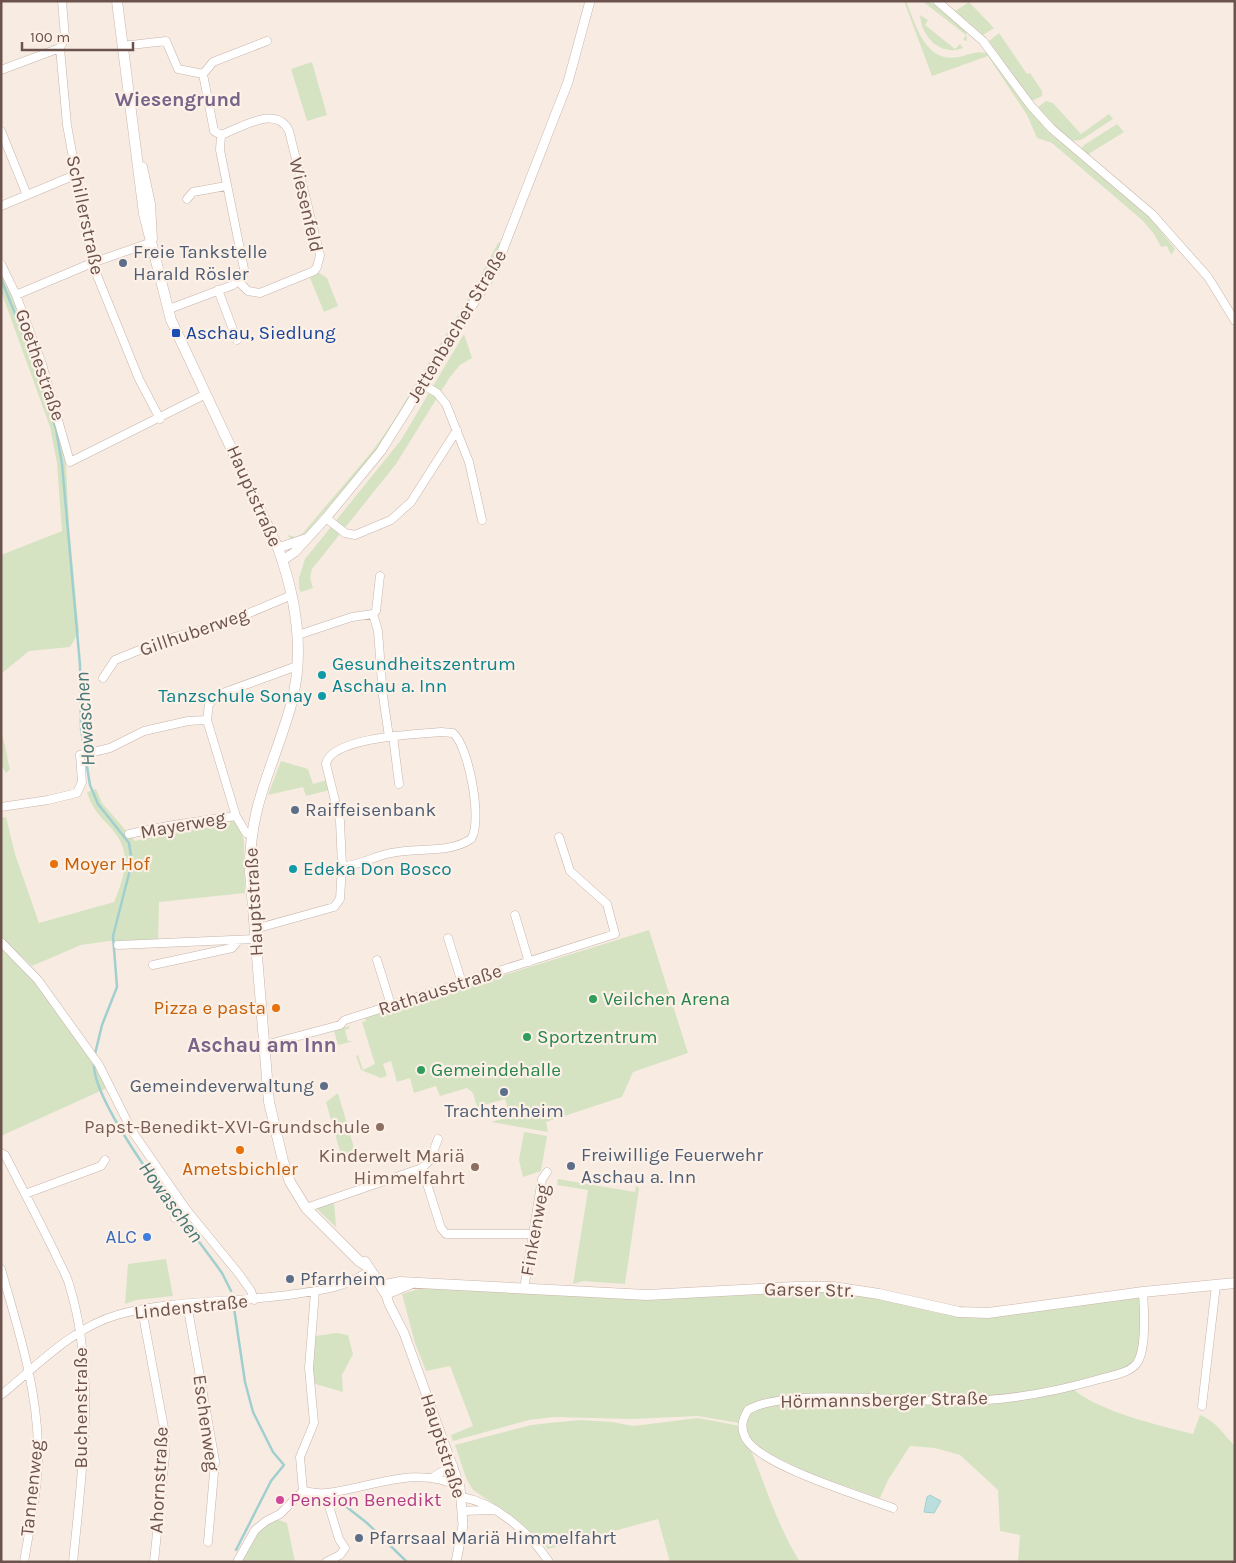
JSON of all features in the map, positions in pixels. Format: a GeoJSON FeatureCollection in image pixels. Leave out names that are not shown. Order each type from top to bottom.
{"type":"FeatureCollection","features":[{"type":"Feature","properties":{"kind":"main road","name":"Hauptstraße"},"geometry":{"type":"LineString","coordinates":[[118,1],[144,214],[169,309],[179,324],[186,351],[262,510],[283,560],[292,595],[298,636],[297,666],[291,706],[258,799],[251,835],[250,871],[271,1115],[290,1182],[306,1208],[346,1246],[358,1261],[369,1268],[385,1292]]}},
{"type":"Feature","properties":{"kind":"main road","name":"Garser Str."},"geometry":{"type":"LineString","coordinates":[[385,1292],[392,1282],[647,1294],[833,1287],[960,1312],[988,1313],[1143,1292],[1235,1283]]}},
{"type":"Feature","properties":{"kind":"street","name":"Schillerstraße"},"geometry":{"type":"LineString","coordinates":[[62,1],[65,37],[60,48],[67,125],[92,263],[139,379],[160,419]]}},
{"type":"Feature","properties":{"kind":"street","name":"Jettenbacher Straße"},"geometry":{"type":"LineString","coordinates":[[283,560],[295,552],[305,538],[326,518],[381,451],[503,252],[568,82],[590,1]]}},
{"type":"Feature","properties":{"kind":"street"},"geometry":{"type":"LineString","coordinates":[[937,1],[983,41],[1031,106],[1072,149],[1152,214],[1208,277],[1235,321]]}},
{"type":"Feature","properties":{"kind":"street"},"geometry":{"type":"LineString","coordinates":[[203,74],[213,62],[267,41]]}},
{"type":"Feature","properties":{"kind":"street"},"geometry":{"type":"LineString","coordinates":[[122,46],[166,42],[178,69],[203,74]]}},
{"type":"Feature","properties":{"kind":"street"},"geometry":{"type":"LineString","coordinates":[[1,70],[60,48]]}},
{"type":"Feature","properties":{"kind":"street"},"geometry":{"type":"LineString","coordinates":[[169,309],[238,281],[244,269],[226,186],[220,150],[221,135],[214,131],[203,74]]}},
{"type":"Feature","properties":{"kind":"street","name":"Wiesenfeld"},"geometry":{"type":"LineString","coordinates":[[221,135],[272,117],[280,120],[286,126],[320,255],[317,267],[307,275],[260,293],[248,291],[238,281]]}},
{"type":"Feature","properties":{"kind":"street"},"geometry":{"type":"LineString","coordinates":[[1,130],[27,196]]}},
{"type":"Feature","properties":{"kind":"street"},"geometry":{"type":"LineString","coordinates":[[294,151],[303,148]]}},
{"type":"Feature","properties":{"kind":"street"},"geometry":{"type":"LineString","coordinates":[[1,206],[75,175]]}},
{"type":"Feature","properties":{"kind":"street"},"geometry":{"type":"LineString","coordinates":[[187,199],[193,192],[226,186]]}},
{"type":"Feature","properties":{"kind":"street"},"geometry":{"type":"LineString","coordinates":[[16,295],[92,263],[152,242]]}},
{"type":"Feature","properties":{"kind":"street","name":"Goethestraße"},"geometry":{"type":"LineString","coordinates":[[1,264],[16,295],[42,364],[61,424],[68,460],[75,461],[160,419]]}},
{"type":"Feature","properties":{"kind":"street"},"geometry":{"type":"LineString","coordinates":[[218,290],[237,340]]}},
{"type":"Feature","properties":{"kind":"street"},"geometry":{"type":"LineString","coordinates":[[422,384],[442,397],[457,430],[469,462],[482,520]]}},
{"type":"Feature","properties":{"kind":"street"},"geometry":{"type":"LineString","coordinates":[[160,419],[206,394]]}},
{"type":"Feature","properties":{"kind":"street"},"geometry":{"type":"LineString","coordinates":[[326,518],[345,533],[355,535],[391,520],[411,502],[457,430]]}},
{"type":"Feature","properties":{"kind":"street","name":"Jettenbacher Straße"},"geometry":{"type":"LineString","coordinates":[[278,548],[305,538]]}},
{"type":"Feature","properties":{"kind":"street"},"geometry":{"type":"LineString","coordinates":[[298,636],[352,617],[372,614],[376,611],[380,576]]}},
{"type":"Feature","properties":{"kind":"street","name":"Gillhuberweg"},"geometry":{"type":"LineString","coordinates":[[103,678],[115,660],[164,640],[228,622],[292,595]]}},
{"type":"Feature","properties":{"kind":"street"},"geometry":{"type":"LineString","coordinates":[[372,614],[378,631],[383,696],[399,784]]}},
{"type":"Feature","properties":{"kind":"street"},"geometry":{"type":"LineString","coordinates":[[251,835],[246,833],[236,816],[207,720],[209,704],[220,694],[297,666]]}},
{"type":"Feature","properties":{"kind":"street"},"geometry":{"type":"LineString","coordinates":[[1,807],[48,800],[76,793],[81,788],[82,782],[80,755],[110,748],[144,731],[188,721],[207,720]]}},
{"type":"Feature","properties":{"kind":"street"},"geometry":{"type":"LineString","coordinates":[[118,945],[237,942],[334,907],[340,899],[342,866],[340,821],[326,764],[327,759],[338,749],[391,736],[441,732],[452,733],[457,736],[463,748],[475,808],[475,833],[471,839],[462,844],[392,852],[353,866],[342,866]]}},
{"type":"Feature","properties":{"kind":"street","name":"Mayerweg"},"geometry":{"type":"LineString","coordinates":[[130,834],[236,816]]}},
{"type":"Feature","properties":{"kind":"street","name":"Rathausstraße"},"geometry":{"type":"LineString","coordinates":[[264,1046],[340,1025],[345,1020],[616,934],[607,904],[570,871],[559,837]]}},
{"type":"Feature","properties":{"kind":"street"},"geometry":{"type":"LineString","coordinates":[[515,915],[529,962]]}},
{"type":"Feature","properties":{"kind":"street"},"geometry":{"type":"LineString","coordinates":[[448,938],[462,983]]}},
{"type":"Feature","properties":{"kind":"street"},"geometry":{"type":"LineString","coordinates":[[1,942],[30,970],[99,1065],[132,1131],[184,1210],[239,1274],[251,1291],[254,1300]]}},
{"type":"Feature","properties":{"kind":"street"},"geometry":{"type":"LineString","coordinates":[[153,965],[232,948],[237,942]]}},
{"type":"Feature","properties":{"kind":"street"},"geometry":{"type":"LineString","coordinates":[[377,960],[391,1005]]}},
{"type":"Feature","properties":{"kind":"street"},"geometry":{"type":"LineString","coordinates":[[306,1208],[422,1168],[430,1160],[438,1139]]}},
{"type":"Feature","properties":{"kind":"street","name":"Buchenstraße"},"geometry":{"type":"LineString","coordinates":[[1,1153],[25,1194],[69,1283],[80,1332],[86,1394],[85,1434],[73,1562]]}},
{"type":"Feature","properties":{"kind":"street"},"geometry":{"type":"LineString","coordinates":[[25,1194],[101,1166],[105,1160]]}},
{"type":"Feature","properties":{"kind":"street"},"geometry":{"type":"LineString","coordinates":[[422,1168],[441,1228],[446,1234],[532,1234]]}},
{"type":"Feature","properties":{"kind":"street","name":"Finkenweg"},"geometry":{"type":"LineString","coordinates":[[524,1289],[542,1179],[547,1172]]}},
{"type":"Feature","properties":{"kind":"street"},"geometry":{"type":"LineString","coordinates":[[175,1218],[184,1210]]}},
{"type":"Feature","properties":{"kind":"street","name":"Lindenstraße"},"geometry":{"type":"LineString","coordinates":[[1,1395],[80,1332],[116,1315],[187,1304],[254,1300],[315,1292],[349,1284],[369,1268]]}},
{"type":"Feature","properties":{"kind":"street","name":"Tannenweg"},"geometry":{"type":"LineString","coordinates":[[1,1270],[31,1372],[38,1450],[35,1494],[24,1562]]}},
{"type":"Feature","properties":{"kind":"street"},"geometry":{"type":"LineString","coordinates":[[1202,1406],[1216,1285]]}},
{"type":"Feature","properties":{"kind":"street"},"geometry":{"type":"LineString","coordinates":[[303,1491],[300,1458],[314,1423],[309,1368],[315,1292]]}},
{"type":"Feature","properties":{"kind":"street","name":"Hauptstraße"},"geometry":{"type":"LineString","coordinates":[[385,1292],[404,1333],[460,1487],[463,1531],[456,1562]]}},
{"type":"Feature","properties":{"kind":"street","name":"Hörmannsberger Straße"},"geometry":{"type":"LineString","coordinates":[[893,1508],[817,1479],[763,1454],[746,1439],[742,1424],[748,1410],[758,1404],[792,1399],[852,1398],[947,1401],[1017,1397],[1072,1387],[1127,1371],[1136,1365],[1139,1359],[1144,1331],[1143,1292]]}},
{"type":"Feature","properties":{"kind":"street","name":"Eschenweg"},"geometry":{"type":"LineString","coordinates":[[187,1304],[215,1461],[208,1542]]}},
{"type":"Feature","properties":{"kind":"street","name":"Ahornstraße"},"geometry":{"type":"LineString","coordinates":[[142,1310],[164,1428],[164,1455],[154,1562]]}},
{"type":"Feature","properties":{"kind":"street"},"geometry":{"type":"LineString","coordinates":[[433,1477],[453,1466]]}},
{"type":"Feature","properties":{"kind":"street"},"geometry":{"type":"LineString","coordinates":[[237,1562],[255,1530],[266,1520],[280,1514],[303,1491],[326,1493],[382,1480],[433,1477],[460,1487]]}},
{"type":"Feature","properties":{"kind":"street"},"geometry":{"type":"LineString","coordinates":[[326,1493],[340,1539],[345,1548],[340,1556],[326,1562]]}},
{"type":"Feature","properties":{"kind":"street"},"geometry":{"type":"LineString","coordinates":[[462,1497],[480,1500],[525,1533],[549,1562]]}},
{"type":"Feature","properties":{"kind":"street"},"geometry":{"type":"LineString","coordinates":[[463,1511],[492,1510]]}},
{"type":"Feature","properties":{"kind":"green space"},"geometry":{"type":"Polygon","coordinates":[[[904,1],[906,1],[919,33],[932,50],[950,58],[980,52],[990,55],[1017,95],[1048,132],[1149,216],[1175,249],[1171,255],[1167,246],[1161,247],[1154,234],[1142,220],[1052,143],[1037,138],[1027,115],[988,56],[932,76],[904,1]]]}},
{"type":"Feature","properties":{"kind":"green space"},"geometry":{"type":"Polygon","coordinates":[[[922,1],[929,1],[962,27],[966,32],[967,41],[963,40],[966,35],[922,1]]]}},
{"type":"Feature","properties":{"kind":"green space"},"geometry":{"type":"Polygon","coordinates":[[[969,2],[994,28],[983,35],[955,11],[969,2]]]}},
{"type":"Feature","properties":{"kind":"green space"},"geometry":{"type":"Polygon","coordinates":[[[920,15],[928,20],[925,25],[955,49],[960,44],[963,48],[955,50],[947,50],[933,43],[924,30],[920,15]]]}},
{"type":"Feature","properties":{"kind":"green space"},"geometry":{"type":"Polygon","coordinates":[[[999,33],[1027,74],[1030,73],[1042,91],[1042,96],[1034,100],[1030,99],[989,41],[999,33]]]}},
{"type":"Feature","properties":{"kind":"green space"},"geometry":{"type":"Polygon","coordinates":[[[312,62],[327,115],[307,121],[291,69],[312,62]]]}},
{"type":"Feature","properties":{"kind":"green space"},"geometry":{"type":"Polygon","coordinates":[[[1046,101],[1053,103],[1081,134],[1109,114],[1113,119],[1081,140],[1069,141],[1038,107],[1046,101]]]}},
{"type":"Feature","properties":{"kind":"green space"},"geometry":{"type":"Polygon","coordinates":[[[1117,124],[1124,132],[1087,155],[1082,148],[1084,145],[1117,124]]]}},
{"type":"Feature","properties":{"kind":"green space"},"geometry":{"type":"Polygon","coordinates":[[[502,242],[481,283],[398,419],[371,457],[306,533],[292,540],[287,535],[296,537],[303,533],[374,449],[392,423],[473,290],[498,243],[502,242]]]}},
{"type":"Feature","properties":{"kind":"green space"},"geometry":{"type":"Polygon","coordinates":[[[1,272],[14,297],[59,428],[66,466],[69,525],[79,632],[70,647],[29,651],[1,674],[1,555],[62,531],[57,463],[50,427],[1,291],[1,272]]]}},
{"type":"Feature","properties":{"kind":"green space"},"geometry":{"type":"Polygon","coordinates":[[[318,272],[327,278],[338,306],[324,312],[310,278],[318,272]]]}},
{"type":"Feature","properties":{"kind":"green space"},"geometry":{"type":"Polygon","coordinates":[[[464,334],[472,358],[460,365],[450,377],[396,464],[312,569],[310,578],[313,588],[301,592],[299,589],[299,578],[305,559],[401,440],[464,334]]]}},
{"type":"Feature","properties":{"kind":"green space"},"geometry":{"type":"Polygon","coordinates":[[[1,734],[10,769],[6,773],[1,765],[1,734]]]}},
{"type":"Feature","properties":{"kind":"green space"},"geometry":{"type":"Polygon","coordinates":[[[281,761],[308,769],[313,784],[327,780],[330,790],[306,796],[303,787],[268,795],[281,761]]]}},
{"type":"Feature","properties":{"kind":"green space"},"geometry":{"type":"Polygon","coordinates":[[[96,789],[102,803],[135,841],[174,832],[230,825],[230,820],[237,822],[244,841],[245,893],[159,902],[158,942],[109,941],[81,945],[32,966],[1,938],[1,818],[6,817],[15,854],[39,923],[114,902],[124,871],[123,847],[90,801],[87,792],[96,789]]]}},
{"type":"Feature","properties":{"kind":"green space","name":"Sportzentrum"},"geometry":{"type":"Polygon","coordinates":[[[649,930],[688,1053],[633,1072],[622,1097],[546,1122],[548,1132],[491,1122],[524,1113],[537,1119],[536,1115],[532,1116],[530,1108],[509,1114],[505,1099],[477,1107],[473,1093],[467,1088],[440,1096],[436,1086],[414,1093],[410,1078],[397,1082],[391,1061],[383,1064],[387,1076],[381,1078],[361,1070],[356,1056],[358,1055],[363,1070],[375,1064],[362,1022],[366,1021],[365,1018],[649,930]]]}},
{"type":"Feature","properties":{"kind":"green space"},"geometry":{"type":"Polygon","coordinates":[[[1,945],[40,985],[99,1070],[107,1088],[1,1136],[1,945]]]}},
{"type":"Feature","properties":{"kind":"green space"},"geometry":{"type":"Polygon","coordinates":[[[349,1026],[350,1028],[345,1030],[348,1041],[354,1041],[338,1045],[334,1031],[349,1026]]]}},
{"type":"Feature","properties":{"kind":"green space"},"geometry":{"type":"Polygon","coordinates":[[[338,1093],[357,1158],[343,1162],[326,1102],[338,1093]]]}},
{"type":"Feature","properties":{"kind":"green space"},"geometry":{"type":"Polygon","coordinates":[[[524,1132],[547,1136],[541,1171],[523,1177],[519,1160],[524,1132]]]}},
{"type":"Feature","properties":{"kind":"green space"},"geometry":{"type":"Polygon","coordinates":[[[558,1179],[635,1192],[636,1186],[639,1188],[625,1284],[583,1281],[573,1284],[588,1190],[557,1185],[558,1179]]]}},
{"type":"Feature","properties":{"kind":"green space"},"geometry":{"type":"Polygon","coordinates":[[[334,1201],[336,1227],[316,1208],[334,1201]]]}},
{"type":"Feature","properties":{"kind":"green space"},"geometry":{"type":"Polygon","coordinates":[[[166,1259],[173,1296],[136,1300],[125,1304],[128,1264],[166,1259]]]}},
{"type":"Feature","properties":{"kind":"green space"},"geometry":{"type":"Polygon","coordinates":[[[419,1289],[832,1291],[878,1298],[937,1313],[988,1317],[1139,1297],[1142,1301],[1142,1331],[1138,1357],[1126,1369],[1049,1389],[988,1398],[768,1399],[747,1408],[739,1423],[698,1416],[631,1419],[554,1417],[529,1420],[453,1441],[451,1435],[473,1426],[450,1366],[426,1371],[415,1343],[402,1294],[419,1289]]]}},
{"type":"Feature","properties":{"kind":"green space"},"geometry":{"type":"Polygon","coordinates":[[[337,1333],[348,1335],[353,1354],[342,1375],[343,1392],[312,1383],[315,1336],[337,1333]]]}},
{"type":"Feature","properties":{"kind":"green space"},"geometry":{"type":"Polygon","coordinates":[[[1073,1389],[1084,1397],[1114,1411],[1163,1426],[1193,1434],[1200,1415],[1219,1428],[1235,1446],[1235,1562],[1018,1562],[1020,1535],[1000,1531],[998,1490],[960,1455],[935,1448],[910,1446],[888,1480],[880,1498],[809,1473],[765,1452],[754,1444],[746,1431],[746,1417],[750,1411],[768,1403],[833,1400],[947,1403],[1073,1389]]]}},
{"type":"Feature","properties":{"kind":"green space"},"geometry":{"type":"Polygon","coordinates":[[[698,1418],[740,1426],[782,1529],[800,1562],[670,1562],[658,1519],[548,1549],[518,1520],[473,1490],[466,1478],[455,1445],[531,1425],[581,1420],[612,1422],[633,1426],[698,1418]]]}},
{"type":"Feature","properties":{"kind":"green space"},"geometry":{"type":"Polygon","coordinates":[[[276,1519],[287,1523],[295,1562],[241,1562],[257,1531],[276,1519]]]}},
{"type":"Feature","properties":{"kind":"water"},"geometry":{"type":"Polygon","coordinates":[[[930,1495],[941,1501],[934,1513],[924,1512],[927,1497],[930,1495]]]}},
{"type":"Feature","properties":{"kind":"waterway","name":"Howaschen"},"geometry":{"type":"LineString","coordinates":[[1,279],[35,363],[56,429],[62,464],[80,665],[81,729],[90,785],[98,804],[129,843],[132,862],[113,936],[117,987],[102,1025],[95,1054]]}},
{"type":"Feature","properties":{"kind":"waterway","name":"Howaschen"},"geometry":{"type":"LineString","coordinates":[[94,1062],[97,1082],[108,1107],[125,1137],[168,1200],[222,1273],[231,1291]]}},
{"type":"Feature","properties":{"kind":"waterway","name":"Howaschen"},"geometry":{"type":"LineString","coordinates":[[234,1308],[245,1382],[253,1412],[273,1452],[284,1465],[271,1481],[236,1550]]}},
{"type":"Feature","properties":{"kind":"waterway"},"geometry":{"type":"LineString","coordinates":[[334,1497],[367,1523],[407,1562]]}},
{"type":"Feature","properties":{"kind":"place","name":"Freie Tankstelle Harald Rösler"},"geometry":{"type":"Point","coordinates":[123,263]}},
{"type":"Feature","properties":{"kind":"place","name":"Aschau, Siedlung"},"geometry":{"type":"Point","coordinates":[176,333]}},
{"type":"Feature","properties":{"kind":"place","name":"Gesundheitszentrum Aschau a. Inn"},"geometry":{"type":"Point","coordinates":[322,675]}},
{"type":"Feature","properties":{"kind":"place","name":"Tanzschule Sonay"},"geometry":{"type":"Point","coordinates":[322,696]}},
{"type":"Feature","properties":{"kind":"place","name":"Raiffeisenbank"},"geometry":{"type":"Point","coordinates":[295,810]}},
{"type":"Feature","properties":{"kind":"place","name":"Moyer Hof"},"geometry":{"type":"Point","coordinates":[54,864]}},
{"type":"Feature","properties":{"kind":"place","name":"Edeka Don Bosco"},"geometry":{"type":"Point","coordinates":[293,869]}},
{"type":"Feature","properties":{"kind":"place","name":"Veilchen Arena"},"geometry":{"type":"Point","coordinates":[593,999]}},
{"type":"Feature","properties":{"kind":"place","name":"Pizza e pasta"},"geometry":{"type":"Point","coordinates":[276,1008]}},
{"type":"Feature","properties":{"kind":"place","name":"Sportzentrum"},"geometry":{"type":"Point","coordinates":[527,1037]}},
{"type":"Feature","properties":{"kind":"place","name":"Gemeindehalle"},"geometry":{"type":"Point","coordinates":[421,1070]}},
{"type":"Feature","properties":{"kind":"place","name":"Gemeindeverwaltung"},"geometry":{"type":"Point","coordinates":[324,1086]}},
{"type":"Feature","properties":{"kind":"place","name":"Trachtenheim"},"geometry":{"type":"Point","coordinates":[504,1092]}},
{"type":"Feature","properties":{"kind":"place","name":"Papst-Benedikt-XVI-Grundschule"},"geometry":{"type":"Point","coordinates":[380,1127]}},
{"type":"Feature","properties":{"kind":"place","name":"Ametsbichler"},"geometry":{"type":"Point","coordinates":[240,1150]}},
{"type":"Feature","properties":{"kind":"place","name":"Freiwillige Feuerwehr Aschau a. Inn"},"geometry":{"type":"Point","coordinates":[571,1166]}},
{"type":"Feature","properties":{"kind":"place","name":"Kinderwelt Mariä Himmelfahrt"},"geometry":{"type":"Point","coordinates":[475,1167]}},
{"type":"Feature","properties":{"kind":"place","name":"ALC"},"geometry":{"type":"Point","coordinates":[147,1237]}},
{"type":"Feature","properties":{"kind":"place","name":"Pfarrheim"},"geometry":{"type":"Point","coordinates":[290,1279]}},
{"type":"Feature","properties":{"kind":"place","name":"Pension Benedikt"},"geometry":{"type":"Point","coordinates":[280,1500]}},
{"type":"Feature","properties":{"kind":"place","name":"Pfarrsaal Mariä Himmelfahrt"},"geometry":{"type":"Point","coordinates":[359,1538]}},
{"type":"Feature","properties":{"kind":"district","name":"Wiesengrund"},"geometry":{"type":"Point","coordinates":[178,99]}},
{"type":"Feature","properties":{"kind":"district","name":"Aschau am Inn"},"geometry":{"type":"Point","coordinates":[262,1045]}}]}
